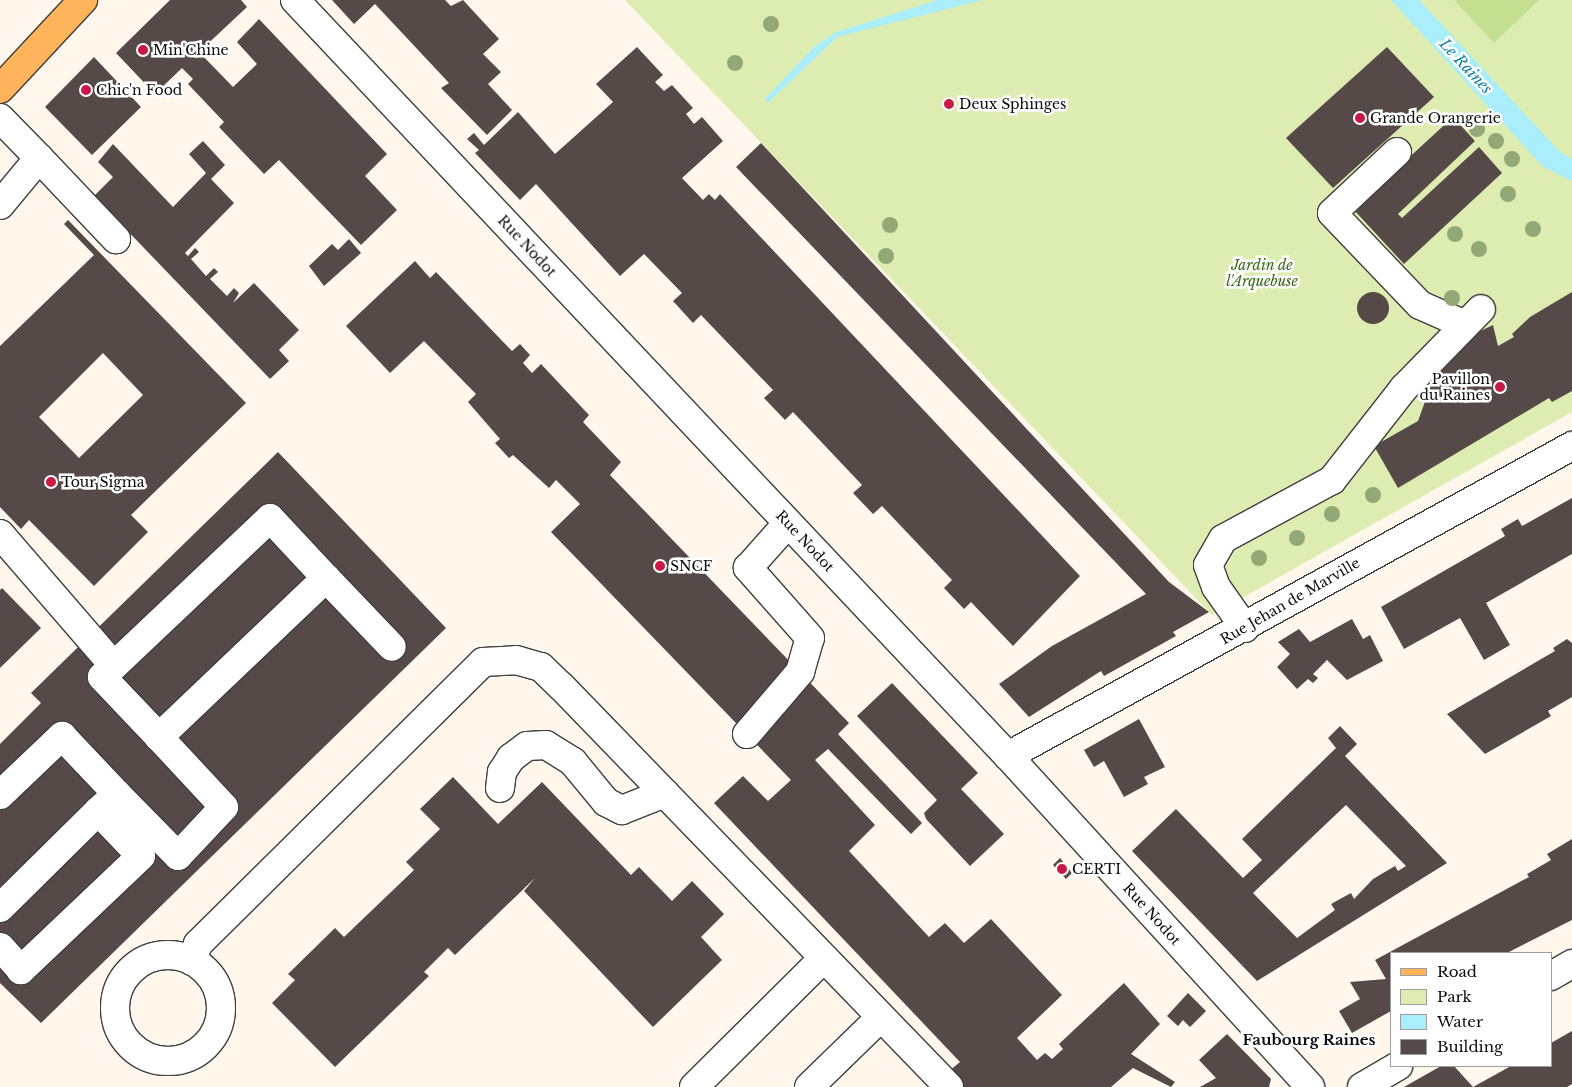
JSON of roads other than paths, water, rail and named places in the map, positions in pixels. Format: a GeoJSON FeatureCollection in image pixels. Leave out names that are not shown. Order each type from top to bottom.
{"type":"FeatureCollection","features":[{"type":"Feature","properties":{"kind":"main road"},"geometry":{"type":"LineString","coordinates":[[0,89],[83,0]]}},
{"type":"Feature","properties":{"kind":"street","name":"Rue Nodot"},"geometry":{"type":"LineString","coordinates":[[295,0],[1008,756],[1310,1087]]}},
{"type":"Feature","properties":{"kind":"street"},"geometry":{"type":"LineString","coordinates":[[0,118],[116,239]]}},
{"type":"Feature","properties":{"kind":"street"},"geometry":{"type":"LineString","coordinates":[[1245,628],[1216,588],[1208,565],[1223,539],[1332,480],[1472,316],[1420,305],[1332,213],[1397,152]]}},
{"type":"Feature","properties":{"kind":"street"},"geometry":{"type":"LineString","coordinates":[[0,205],[39,158]]}},
{"type":"Feature","properties":{"kind":"street","name":"Rue Jehan de Marville"},"geometry":{"type":"LineString","coordinates":[[1008,756],[1245,628],[1572,446]]}},
{"type":"Feature","properties":{"kind":"street"},"geometry":{"type":"LineString","coordinates":[[108,802],[178,856],[224,807],[102,677],[270,518],[392,647]]}},
{"type":"Feature","properties":{"kind":"street"},"geometry":{"type":"LineString","coordinates":[[747,734],[800,672],[810,638],[748,568],[788,523]]}},
{"type":"Feature","properties":{"kind":"street"},"geometry":{"type":"LineString","coordinates":[[0,534],[114,666]]}},
{"type":"Feature","properties":{"kind":"street"},"geometry":{"type":"LineString","coordinates":[[159,737],[326,578]]}},
{"type":"Feature","properties":{"kind":"street"},"geometry":{"type":"LineString","coordinates":[[192,961],[198,944],[483,662],[516,660],[542,667],[949,1087]]}},
{"type":"Feature","properties":{"kind":"street"},"geometry":{"type":"LineString","coordinates":[[0,795],[62,736],[108,802],[140,856],[21,970],[0,948]]}},
{"type":"Feature","properties":{"kind":"street"},"geometry":{"type":"LineString","coordinates":[[500,788],[502,772],[511,758],[527,746],[546,745],[573,762],[606,802],[622,810],[665,793]]}},
{"type":"Feature","properties":{"kind":"street"},"geometry":{"type":"LineString","coordinates":[[0,908],[108,802]]}},
{"type":"Feature","properties":{"kind":"street"},"geometry":{"type":"LineString","coordinates":[[694,1087],[824,958]]}},
{"type":"Feature","properties":{"kind":"street"},"geometry":{"type":"LineString","coordinates":[[1552,975],[1572,964]]}},
{"type":"Feature","properties":{"kind":"street"},"geometry":{"type":"LineString","coordinates":[[809,1087],[881,1018]]}},
{"type":"Feature","properties":{"kind":"street"},"geometry":{"type":"LineString","coordinates":[[1362,1087],[1396,1067]]}},
{"type":"Feature","properties":{"kind":"water"},"geometry":{"type":"Polygon","coordinates":[[[938,0],[983,0],[837,37],[768,103],[765,99],[813,48],[836,32],[938,0]]]}},
{"type":"Feature","properties":{"kind":"water","name":"Le Raines"},"geometry":{"type":"Polygon","coordinates":[[[1391,0],[1419,0],[1560,152],[1572,159],[1572,181],[1543,167],[1391,0]]]}},
{"type":"Feature","properties":{"kind":"place","name":"Min'Chine"},"geometry":{"type":"Point","coordinates":[143,50]}},
{"type":"Feature","properties":{"kind":"place","name":"Chic'n Food"},"geometry":{"type":"Point","coordinates":[86,90]}},
{"type":"Feature","properties":{"kind":"place","name":"Deux Sphinges"},"geometry":{"type":"Point","coordinates":[949,104]}},
{"type":"Feature","properties":{"kind":"place","name":"Grande Orangerie"},"geometry":{"type":"Point","coordinates":[1360,118]}},
{"type":"Feature","properties":{"kind":"place","name":"Pavillon du Raines"},"geometry":{"type":"Point","coordinates":[1500,387]}},
{"type":"Feature","properties":{"kind":"place","name":"Tour Sigma"},"geometry":{"type":"Point","coordinates":[51,482]}},
{"type":"Feature","properties":{"kind":"place","name":"SNCF"},"geometry":{"type":"Point","coordinates":[660,566]}},
{"type":"Feature","properties":{"kind":"place","name":"CERTI"},"geometry":{"type":"Point","coordinates":[1062,869]}},
{"type":"Feature","properties":{"kind":"district","name":"Faubourg Raines"},"geometry":{"type":"Point","coordinates":[1309,1040]}},
{"type":"Feature","properties":{"kind":"park label","name":"Jardin de l'Arquebuse"},"geometry":{"type":"Point","coordinates":[1262,274]}}]}
